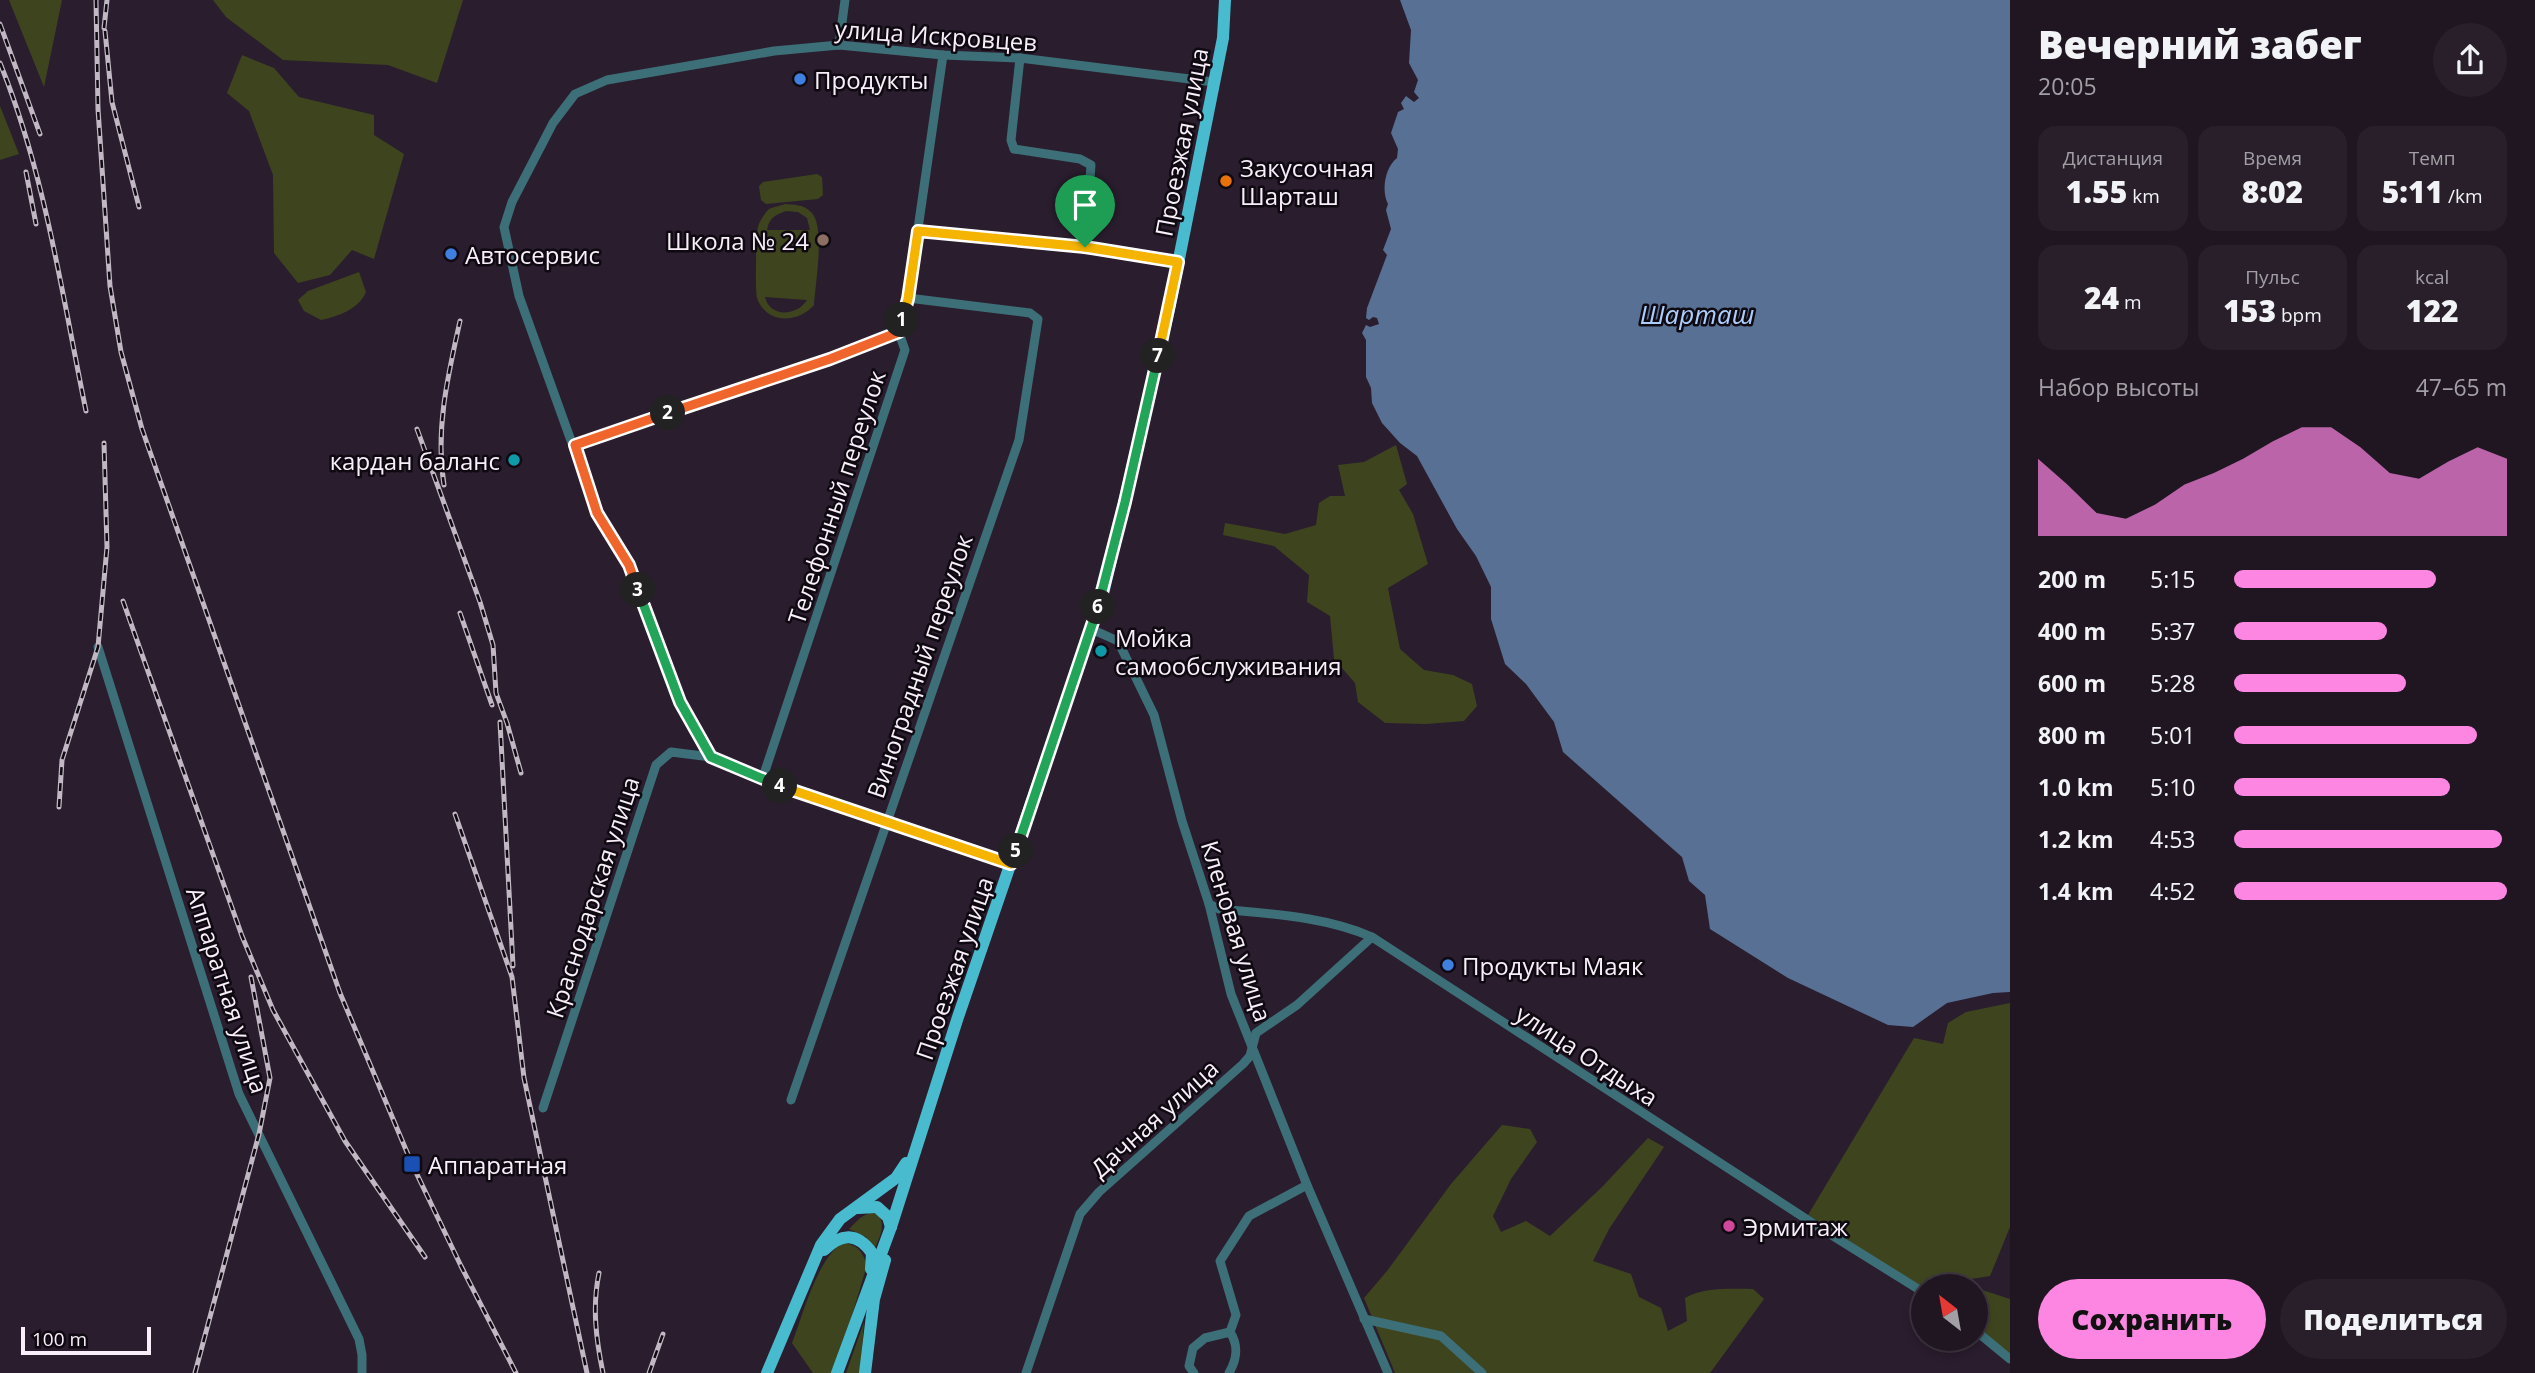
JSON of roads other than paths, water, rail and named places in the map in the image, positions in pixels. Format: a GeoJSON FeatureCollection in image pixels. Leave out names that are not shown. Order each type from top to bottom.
{"type":"FeatureCollection","features":[{"type":"Feature","properties":{"kind":"main road","name":"Проезжая улица"},"geometry":{"type":"LineString","coordinates":[[837,1373],[888,1233],[1103,594],[1178,262],[1223,38],[1224,0]]}},
{"type":"Feature","properties":{"kind":"main road"},"geometry":{"type":"LineString","coordinates":[[767,1373],[812,1264],[834,1225],[896,1178],[918,1141]]}},
{"type":"Feature","properties":{"kind":"main road"},"geometry":{"type":"LineString","coordinates":[[852,1210],[866,1206],[877,1207],[888,1217],[885,1263],[873,1301],[866,1373]]}},
{"type":"Feature","properties":{"kind":"main road"},"geometry":{"type":"LineString","coordinates":[[812,1264],[837,1239],[854,1237],[872,1253],[867,1289]]}},
{"type":"Feature","properties":{"kind":"street"},"geometry":{"type":"LineString","coordinates":[[839,45],[845,0]]}},
{"type":"Feature","properties":{"kind":"street","name":"улица Искровцев"},"geometry":{"type":"LineString","coordinates":[[575,445],[519,296],[504,227],[512,202],[553,123],[575,94],[607,80],[774,51],[839,45],[943,55],[1020,58],[1214,82]]}},
{"type":"Feature","properties":{"kind":"street","name":"Телефонный переулок"},"geometry":{"type":"LineString","coordinates":[[762,780],[905,350],[899,332],[908,299],[943,55]]}},
{"type":"Feature","properties":{"kind":"street"},"geometry":{"type":"LineString","coordinates":[[1020,58],[1011,140],[1014,149],[1080,159],[1091,165],[1085,247]]}},
{"type":"Feature","properties":{"kind":"street"},"geometry":{"type":"LineString","coordinates":[[918,231],[1085,247],[1178,262]]}},
{"type":"Feature","properties":{"kind":"street","name":"Виноградный переулок"},"geometry":{"type":"LineString","coordinates":[[791,1100],[1019,440],[1038,319],[1030,313],[908,299]]}},
{"type":"Feature","properties":{"kind":"street"},"geometry":{"type":"LineString","coordinates":[[711,757],[680,702],[629,565],[597,513],[575,445],[830,359],[899,332]]}},
{"type":"Feature","properties":{"kind":"street","name":"Кленовая улица"},"geometry":{"type":"LineString","coordinates":[[1091,629],[1118,641],[1154,715],[1182,821],[1209,904],[1231,994],[1307,1185],[1388,1373]]}},
{"type":"Feature","properties":{"kind":"street","name":"Аппаратная улица"},"geometry":{"type":"LineString","coordinates":[[98,647],[239,1094],[359,1339],[362,1373]]}},
{"type":"Feature","properties":{"kind":"street","name":"Краснодарская улица"},"geometry":{"type":"LineString","coordinates":[[543,1108],[656,765],[671,752],[711,757],[762,780],[1011,864]]}},
{"type":"Feature","properties":{"kind":"street","name":"улица Отдыха"},"geometry":{"type":"LineString","coordinates":[[1209,904],[1219,909],[1294,916],[1352,928],[1372,937],[1911,1285]]}},
{"type":"Feature","properties":{"kind":"street","name":"Дачная улица"},"geometry":{"type":"LineString","coordinates":[[1026,1373],[1080,1214],[1099,1192],[1243,1064],[1250,1056],[1256,1033],[1297,1005],[1372,937]]}},
{"type":"Feature","properties":{"kind":"street"},"geometry":{"type":"LineString","coordinates":[[1230,1332],[1236,1315],[1220,1261],[1250,1216],[1307,1185]]}},
{"type":"Feature","properties":{"kind":"street"},"geometry":{"type":"LineString","coordinates":[[1364,1319],[1441,1336],[1482,1373]]}},
{"type":"Feature","properties":{"kind":"street"},"geometry":{"type":"LineString","coordinates":[[1194,1373],[1189,1366],[1192,1348],[1205,1338],[1230,1332]]}},
{"type":"Feature","properties":{"kind":"street"},"geometry":{"type":"LineString","coordinates":[[1229,1373],[1237,1349],[1236,1340],[1230,1332]]}},
{"type":"Feature","properties":{"kind":"street"},"geometry":{"type":"LineString","coordinates":[[1988,1341],[2010,1359]]}},
{"type":"Feature","properties":{"kind":"water","name":"Шарташ"},"geometry":{"type":"Polygon","coordinates":[[[1400,0],[2010,0],[2010,992],[1947,1003],[1913,1027],[1888,1025],[1788,978],[1710,929],[1705,895],[1689,881],[1682,857],[1563,752],[1554,722],[1526,684],[1505,664],[1491,619],[1491,587],[1476,556],[1457,529],[1417,456],[1400,443],[1382,423],[1372,403],[1371,388],[1366,377],[1366,340],[1362,333],[1366,325],[1370,327],[1379,324],[1377,318],[1366,318],[1367,308],[1387,255],[1383,250],[1391,229],[1386,210],[1388,204],[1385,186],[1387,173],[1397,158],[1398,149],[1391,133],[1398,112],[1404,109],[1401,103],[1406,96],[1414,102],[1419,98],[1414,92],[1418,80],[1409,63],[1411,30],[1400,0]]]}},
{"type":"Feature","properties":{"kind":"railway"},"geometry":{"type":"LineString","coordinates":[[96,0],[98,109],[110,286],[121,352],[142,429],[340,993],[412,1164],[516,1373]]}},
{"type":"Feature","properties":{"kind":"railway"},"geometry":{"type":"LineString","coordinates":[[104,28],[107,0]]}},
{"type":"Feature","properties":{"kind":"railway"},"geometry":{"type":"LineString","coordinates":[[0,24],[40,134]]}},
{"type":"Feature","properties":{"kind":"railway"},"geometry":{"type":"LineString","coordinates":[[105,31],[112,102],[139,207]]}},
{"type":"Feature","properties":{"kind":"railway"},"geometry":{"type":"LineString","coordinates":[[0,63],[16,105],[41,191],[86,411]]}},
{"type":"Feature","properties":{"kind":"railway"},"geometry":{"type":"LineString","coordinates":[[26,172],[36,224]]}},
{"type":"Feature","properties":{"kind":"railway"},"geometry":{"type":"LineString","coordinates":[[444,485],[442,423],[447,382],[460,321]]}},
{"type":"Feature","properties":{"kind":"railway"},"geometry":{"type":"LineString","coordinates":[[417,429],[480,602],[493,645],[496,693],[521,773]]}},
{"type":"Feature","properties":{"kind":"railway"},"geometry":{"type":"LineString","coordinates":[[59,807],[62,760],[98,647],[107,547],[104,443]]}},
{"type":"Feature","properties":{"kind":"railway"},"geometry":{"type":"LineString","coordinates":[[123,601],[242,936],[273,1010],[345,1141],[425,1257]]}},
{"type":"Feature","properties":{"kind":"railway"},"geometry":{"type":"LineString","coordinates":[[460,613],[492,705]]}},
{"type":"Feature","properties":{"kind":"railway"},"geometry":{"type":"LineString","coordinates":[[500,722],[513,966]]}},
{"type":"Feature","properties":{"kind":"railway"},"geometry":{"type":"LineString","coordinates":[[455,814],[512,977],[524,1078],[587,1373]]}},
{"type":"Feature","properties":{"kind":"railway"},"geometry":{"type":"LineString","coordinates":[[195,1373],[259,1134],[270,1078],[251,977]]}},
{"type":"Feature","properties":{"kind":"railway"},"geometry":{"type":"LineString","coordinates":[[599,1273],[596,1323],[603,1373]]}},
{"type":"Feature","properties":{"kind":"railway"},"geometry":{"type":"LineString","coordinates":[[649,1373],[663,1334]]}},
{"type":"Feature","properties":{"kind":"place","name":"Продукты"},"geometry":{"type":"Point","coordinates":[800,79]}},
{"type":"Feature","properties":{"kind":"place","name":"Закусочная Шарташ"},"geometry":{"type":"Point","coordinates":[1226,181]}},
{"type":"Feature","properties":{"kind":"place","name":"Школа № 24"},"geometry":{"type":"Point","coordinates":[823,240]}},
{"type":"Feature","properties":{"kind":"place","name":"Автосервис"},"geometry":{"type":"Point","coordinates":[451,254]}},
{"type":"Feature","properties":{"kind":"place","name":"кардан баланс"},"geometry":{"type":"Point","coordinates":[514,460]}},
{"type":"Feature","properties":{"kind":"place","name":"Мойка самообслуживания"},"geometry":{"type":"Point","coordinates":[1101,651]}},
{"type":"Feature","properties":{"kind":"place","name":"Продукты Маяк"},"geometry":{"type":"Point","coordinates":[1448,965]}},
{"type":"Feature","properties":{"kind":"place","name":"Аппаратная"},"geometry":{"type":"Point","coordinates":[412,1164]}},
{"type":"Feature","properties":{"kind":"place","name":"Эрмитаж"},"geometry":{"type":"Point","coordinates":[1729,1226]}}]}
